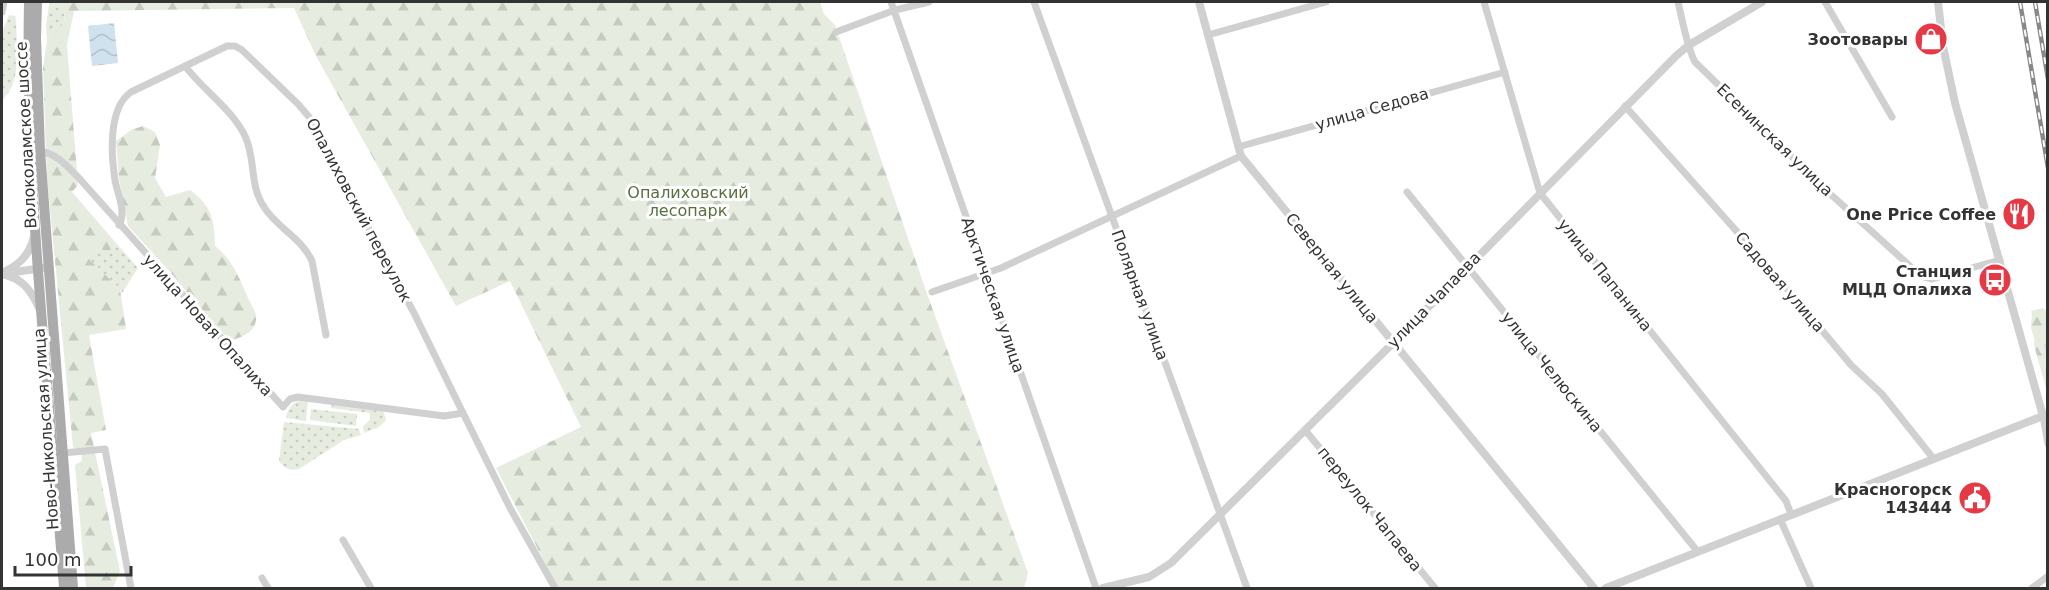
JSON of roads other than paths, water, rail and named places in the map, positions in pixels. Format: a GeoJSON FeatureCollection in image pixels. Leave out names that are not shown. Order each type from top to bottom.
{"type":"FeatureCollection","features":[{"type":"Feature","properties":{"kind":"main road","name":"Волоколамское шоссе"},"geometry":{"type":"LineString","coordinates":[[29,2],[28,92],[36,231],[44,268]]}},
{"type":"Feature","properties":{"kind":"main road","name":"Волоколамское шоссе"},"geometry":{"type":"LineString","coordinates":[[38,2],[36,39],[44,268]]}},
{"type":"Feature","properties":{"kind":"main road","name":"Ново-Никольская улица"},"geometry":{"type":"LineString","coordinates":[[44,268],[42,315],[64,588]]}},
{"type":"Feature","properties":{"kind":"main road","name":"Ново-Никольская улица"},"geometry":{"type":"LineString","coordinates":[[44,268],[63,453],[73,588]]}},
{"type":"Feature","properties":{"kind":"street"},"geometry":{"type":"LineString","coordinates":[[2,12],[4,2]]}},
{"type":"Feature","properties":{"kind":"street","name":"Арктическая улица"},"geometry":{"type":"LineString","coordinates":[[891,2],[1096,588]]}},
{"type":"Feature","properties":{"kind":"street"},"geometry":{"type":"LineString","coordinates":[[836,32],[894,10],[929,2]]}},
{"type":"Feature","properties":{"kind":"street","name":"Полярная улица"},"geometry":{"type":"LineString","coordinates":[[1034,2],[1247,588]]}},
{"type":"Feature","properties":{"kind":"street","name":"Северная улица"},"geometry":{"type":"LineString","coordinates":[[1199,2],[1240,152],[1594,588]]}},
{"type":"Feature","properties":{"kind":"street"},"geometry":{"type":"LineString","coordinates":[[1208,35],[1326,2]]}},
{"type":"Feature","properties":{"kind":"street","name":"улица Папанина"},"geometry":{"type":"LineString","coordinates":[[1484,2],[1540,193],[1786,501],[1791,514]]}},
{"type":"Feature","properties":{"kind":"street","name":"Есенинская улица"},"geometry":{"type":"LineString","coordinates":[[1678,2],[1690,53],[1695,62],[1827,192],[1921,276],[1932,279],[2000,260]]}},
{"type":"Feature","properties":{"kind":"street","name":"улица Чапаева"},"geometry":{"type":"LineString","coordinates":[[1103,588],[1149,577],[1160,571],[1221,515],[1625,106],[1689,45],[1762,2]]}},
{"type":"Feature","properties":{"kind":"street"},"geometry":{"type":"LineString","coordinates":[[1825,2],[1892,117]]}},
{"type":"Feature","properties":{"kind":"street"},"geometry":{"type":"LineString","coordinates":[[1938,2],[1943,46],[1955,103],[2043,416],[2048,444]]}},
{"type":"Feature","properties":{"kind":"street","name":"Опалиховский переулок"},"geometry":{"type":"LineString","coordinates":[[119,225],[123,213],[115,181],[113,156],[116,113],[120,103],[132,92],[227,46],[235,46],[248,55],[305,111],[414,313],[463,412]]}},
{"type":"Feature","properties":{"kind":"street"},"geometry":{"type":"LineString","coordinates":[[185,66],[196,82],[235,121],[249,146],[256,193],[272,218],[308,252],[312,261],[326,335]]}},
{"type":"Feature","properties":{"kind":"street","name":"улица Седова"},"geometry":{"type":"LineString","coordinates":[[932,292],[985,273],[1111,216],[1240,152],[1505,72]]}},
{"type":"Feature","properties":{"kind":"street","name":"Садовая улица"},"geometry":{"type":"LineString","coordinates":[[1625,106],[1773,272],[1851,364],[1882,394],[1933,458]]}},
{"type":"Feature","properties":{"kind":"street","name":"улица Новая Опалиха"},"geometry":{"type":"LineString","coordinates":[[40,152],[50,153],[60,159],[283,407],[290,399],[298,397],[444,416],[463,412]]}},
{"type":"Feature","properties":{"kind":"street","name":"улица Челюскина"},"geometry":{"type":"LineString","coordinates":[[1407,192],[1698,552]]}},
{"type":"Feature","properties":{"kind":"street"},"geometry":{"type":"LineString","coordinates":[[2,274],[28,253],[36,231]]}},
{"type":"Feature","properties":{"kind":"street"},"geometry":{"type":"LineString","coordinates":[[2,274],[44,268]]}},
{"type":"Feature","properties":{"kind":"street"},"geometry":{"type":"LineString","coordinates":[[2,274],[23,282],[34,296],[42,315]]}},
{"type":"Feature","properties":{"kind":"street"},"geometry":{"type":"LineString","coordinates":[[463,412],[510,508],[555,588]]}},
{"type":"Feature","properties":{"kind":"street"},"geometry":{"type":"LineString","coordinates":[[1609,588],[2043,416]]}},
{"type":"Feature","properties":{"kind":"street","name":"переулок Чапаева"},"geometry":{"type":"LineString","coordinates":[[1305,430],[1435,588]]}},
{"type":"Feature","properties":{"kind":"street"},"geometry":{"type":"LineString","coordinates":[[63,453],[105,449],[131,588]]}},
{"type":"Feature","properties":{"kind":"street"},"geometry":{"type":"LineString","coordinates":[[1780,519],[1811,588]]}},
{"type":"Feature","properties":{"kind":"street"},"geometry":{"type":"LineString","coordinates":[[343,540],[371,588]]}},
{"type":"Feature","properties":{"kind":"street"},"geometry":{"type":"LineString","coordinates":[[2032,588],[2048,576]]}},
{"type":"Feature","properties":{"kind":"street"},"geometry":{"type":"LineString","coordinates":[[262,578],[268,588]]}},
{"type":"Feature","properties":{"kind":"water"},"geometry":{"type":"Polygon","coordinates":[[[114,23],[118,63],[92,66],[88,26],[114,23]]]}},
{"type":"Feature","properties":{"kind":"waterway"},"geometry":{"type":"LineString","coordinates":[[2045,345],[2048,357]]}},
{"type":"Feature","properties":{"kind":"railway"},"geometry":{"type":"LineString","coordinates":[[2020,2],[2048,168]]}},
{"type":"Feature","properties":{"kind":"railway"},"geometry":{"type":"LineString","coordinates":[[2035,2],[2048,79]]}},
{"type":"Feature","properties":{"kind":"place","name":"Зоотовары"},"geometry":{"type":"Point","coordinates":[1931,39]}},
{"type":"Feature","properties":{"kind":"place","name":"One Price Coffee"},"geometry":{"type":"Point","coordinates":[2019,214]}},
{"type":"Feature","properties":{"kind":"place","name":"Станция МЦД Опалиха"},"geometry":{"type":"Point","coordinates":[1995,280]}},
{"type":"Feature","properties":{"kind":"place","name":"Красногорск 143444"},"geometry":{"type":"Point","coordinates":[1975,498]}},
{"type":"Feature","properties":{"kind":"park label","name":"Опалиховский лесопарк"},"geometry":{"type":"Point","coordinates":[688,201]}}]}
